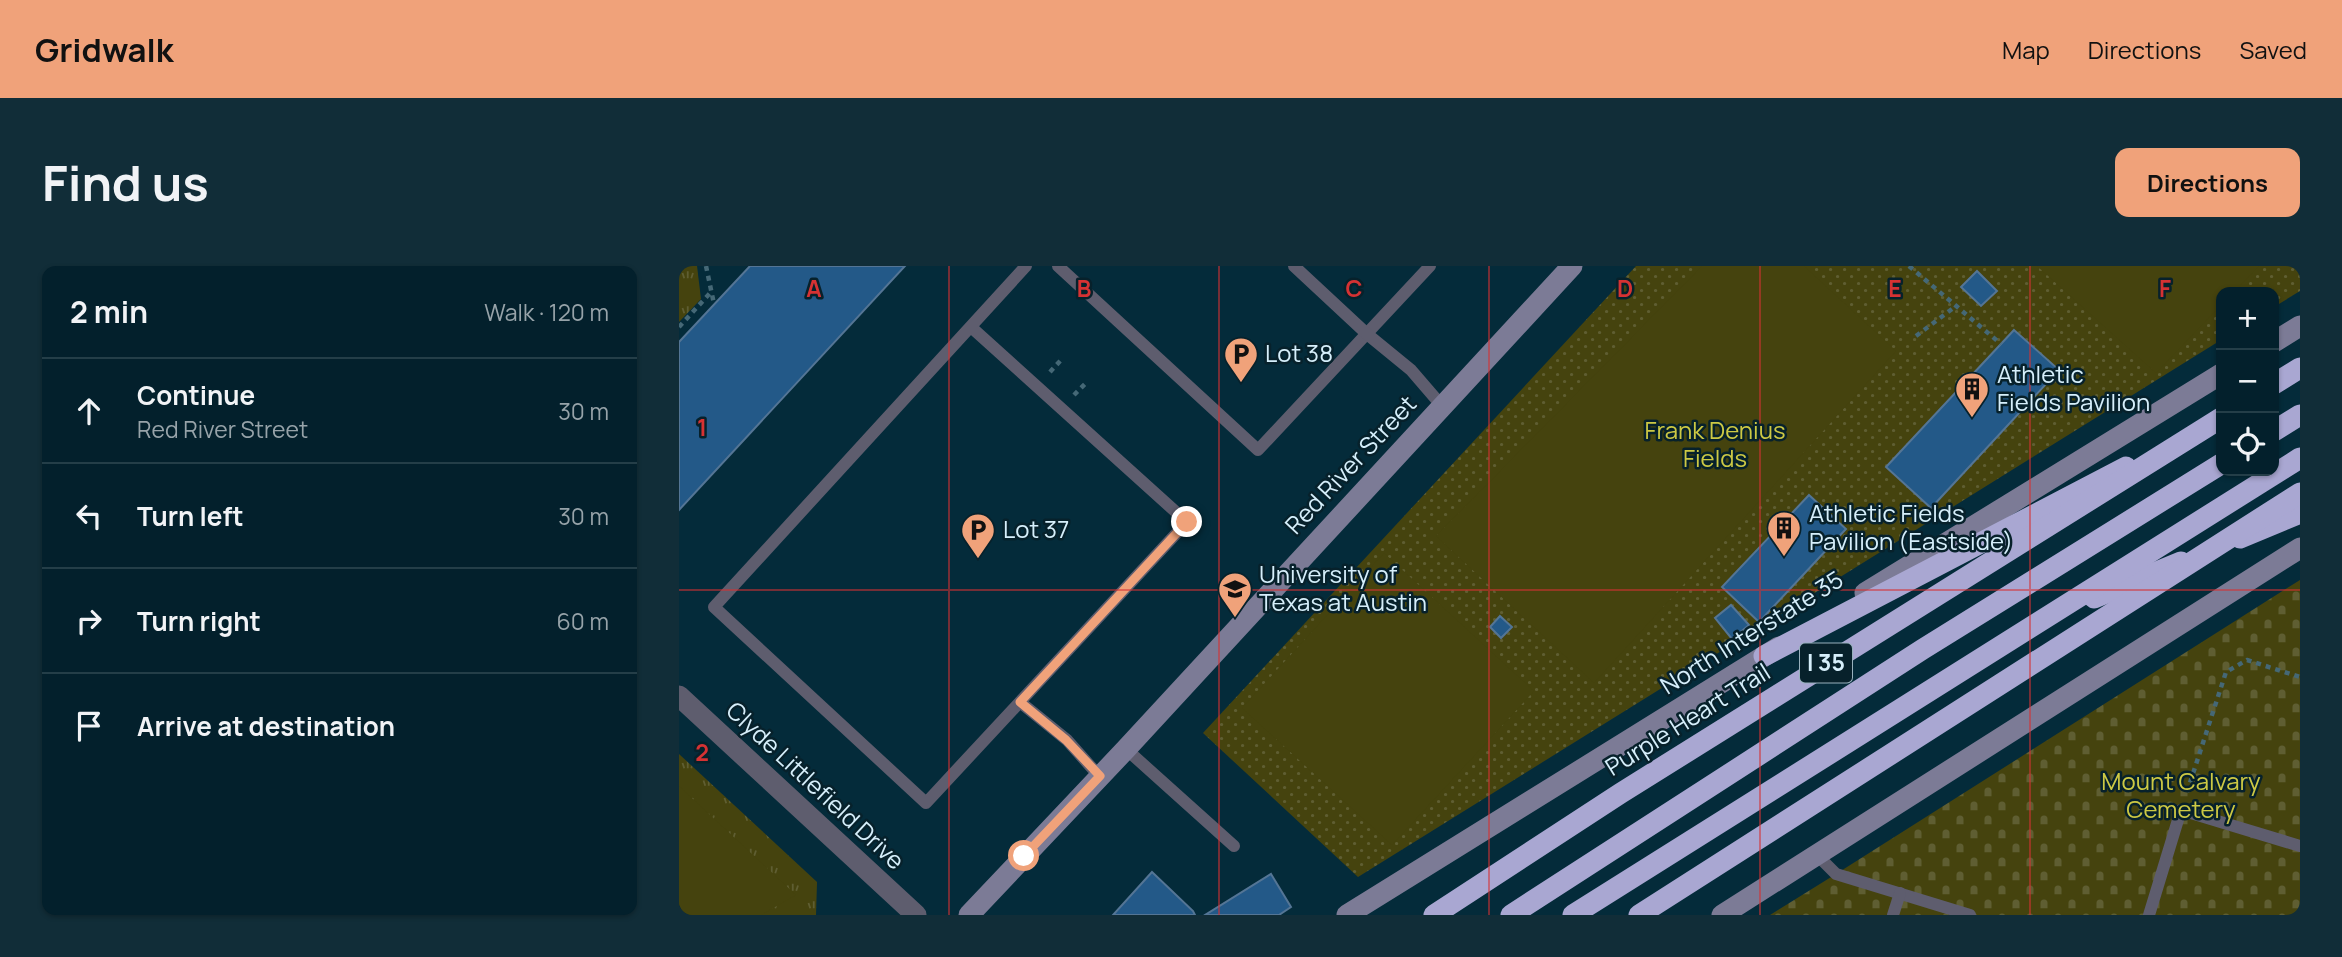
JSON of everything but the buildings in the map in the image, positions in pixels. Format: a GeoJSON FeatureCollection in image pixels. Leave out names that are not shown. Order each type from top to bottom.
{"type":"FeatureCollection","features":[{"type":"Feature","properties":{"kind":"highway"},"geometry":{"type":"LineString","coordinates":[[2279,381],[2300,368]]}},
{"type":"Feature","properties":{"kind":"highway"},"geometry":{"type":"LineString","coordinates":[[2279,388],[2300,377]]}},
{"type":"Feature","properties":{"kind":"highway"},"geometry":{"type":"LineString","coordinates":[[2279,428],[2300,415]]}},
{"type":"Feature","properties":{"kind":"highway"},"geometry":{"type":"LineString","coordinates":[[1764,656],[2216,421]]}},
{"type":"Feature","properties":{"kind":"highway","name":"Purple Heart Trail"},"geometry":{"type":"LineString","coordinates":[[1434,915],[1645,778],[2216,421]]}},
{"type":"Feature","properties":{"kind":"highway"},"geometry":{"type":"LineString","coordinates":[[1573,915],[2300,458]]}},
{"type":"Feature","properties":{"kind":"highway","name":"I 35"},"geometry":{"type":"LineString","coordinates":[[1511,915],[1923,649],[2216,467]]}},
{"type":"Feature","properties":{"kind":"highway"},"geometry":{"type":"LineString","coordinates":[[1639,915],[2300,492]]}},
{"type":"Feature","properties":{"kind":"highway"},"geometry":{"type":"LineString","coordinates":[[2037,622],[2300,513]]}},
{"type":"Feature","properties":{"kind":"main road","name":"Red River Street"},"geometry":{"type":"LineString","coordinates":[[968,915],[1126,749],[1572,266]]}},
{"type":"Feature","properties":{"kind":"main road"},"geometry":{"type":"LineString","coordinates":[[2279,339],[2300,326]]}},
{"type":"Feature","properties":{"kind":"main road","name":"North Interstate 35"},"geometry":{"type":"LineString","coordinates":[[1347,915],[2216,377]]}},
{"type":"Feature","properties":{"kind":"main road"},"geometry":{"type":"LineString","coordinates":[[1722,915],[2300,548]]}},
{"type":"Feature","properties":{"kind":"street","name":"Clyde Littlefield Drive"},"geometry":{"type":"LineString","coordinates":[[679,696],[916,915]]}},
{"type":"Feature","properties":{"kind":"lane"},"geometry":{"type":"LineString","coordinates":[[971,327],[1187,522],[926,803],[714,607],[971,327],[1027,266]]}},
{"type":"Feature","properties":{"kind":"lane"},"geometry":{"type":"LineString","coordinates":[[1058,266],[1258,450],[1430,266]]}},
{"type":"Feature","properties":{"kind":"lane"},"geometry":{"type":"LineString","coordinates":[[1294,266],[1367,334],[1411,370],[1442,405]]}},
{"type":"Feature","properties":{"kind":"lane"},"geometry":{"type":"LineString","coordinates":[[1020,702],[1066,740],[1100,776]]}},
{"type":"Feature","properties":{"kind":"lane"},"geometry":{"type":"LineString","coordinates":[[1126,749],[1234,846]]}},
{"type":"Feature","properties":{"kind":"lane"},"geometry":{"type":"LineString","coordinates":[[2150,915],[2181,810],[2300,846]]}},
{"type":"Feature","properties":{"kind":"lane"},"geometry":{"type":"LineString","coordinates":[[1817,855],[1836,874],[1970,915]]}},
{"type":"Feature","properties":{"kind":"lane"},"geometry":{"type":"LineString","coordinates":[[1893,915],[1900,893]]}},
{"type":"Feature","properties":{"kind":"path"},"geometry":{"type":"LineString","coordinates":[[706,266],[714,304]]}},
{"type":"Feature","properties":{"kind":"path"},"geometry":{"type":"LineString","coordinates":[[1909,266],[2001,344]]}},
{"type":"Feature","properties":{"kind":"path"},"geometry":{"type":"LineString","coordinates":[[1920,266],[1921,276]]}},
{"type":"Feature","properties":{"kind":"path"},"geometry":{"type":"LineString","coordinates":[[679,327],[711,292]]}},
{"type":"Feature","properties":{"kind":"path"},"geometry":{"type":"LineString","coordinates":[[1916,336],[1956,306]]}},
{"type":"Feature","properties":{"kind":"path"},"geometry":{"type":"LineString","coordinates":[[2181,810],[2226,672],[2247,660],[2300,677]]}},
{"type":"Feature","properties":{"kind":"green space"},"geometry":{"type":"Polygon","coordinates":[[[679,266],[697,266],[701,299],[679,322],[679,266]]]}},
{"type":"Feature","properties":{"kind":"green space","name":"Frank Denius Fields"},"geometry":{"type":"Polygon","coordinates":[[[1636,266],[2300,266],[2300,291],[2279,304],[2279,287],[2216,287],[2216,343],[1358,877],[1203,733],[1636,266]]]}},
{"type":"Feature","properties":{"kind":"green space"},"geometry":{"type":"Polygon","coordinates":[[[1702,266],[1804,266],[1896,351],[1594,683],[1436,536],[1702,266]]]}},
{"type":"Feature","properties":{"kind":"green space"},"geometry":{"type":"Polygon","coordinates":[[[2037,266],[2259,266],[2239,287],[2216,287],[2216,310],[2156,373],[2037,266]]]}},
{"type":"Feature","properties":{"kind":"green space"},"geometry":{"type":"Polygon","coordinates":[[[1384,553],[1534,691],[1392,845],[1242,708],[1384,553]]]}},
{"type":"Feature","properties":{"kind":"green space","name":"Mount Calvary Cemetery"},"geometry":{"type":"Polygon","coordinates":[[[2300,580],[2300,915],[1770,915],[1836,874],[2300,580]]]}},
{"type":"Feature","properties":{"kind":"green space"},"geometry":{"type":"Polygon","coordinates":[[[679,754],[817,882],[816,915],[679,915],[679,754]]]}},
{"type":"Feature","properties":{"kind":"green space"},"geometry":{"type":"Polygon","coordinates":[[[679,786],[796,895],[761,915],[679,915],[679,786]]]}},
{"type":"Feature","properties":{"kind":"place","name":"Lot 38"},"geometry":{"type":"Point","coordinates":[1241,384]}},
{"type":"Feature","properties":{"kind":"place","name":"Athletic Fields Pavilion"},"geometry":{"type":"Point","coordinates":[1972,419]}},
{"type":"Feature","properties":{"kind":"place","name":"Athletic Fields Pavilion (Eastside)"},"geometry":{"type":"Point","coordinates":[1784,558]}},
{"type":"Feature","properties":{"kind":"place","name":"Lot 37"},"geometry":{"type":"Point","coordinates":[978,560]}},
{"type":"Feature","properties":{"kind":"place","name":"University of Texas at Austin"},"geometry":{"type":"Point","coordinates":[1235,619]}},
{"type":"Feature","properties":{"kind":"route"},"geometry":{"type":"LineString","coordinates":[[1024,856],[1100,776],[1066,740],[1020,702],[1187,522]]}}]}
